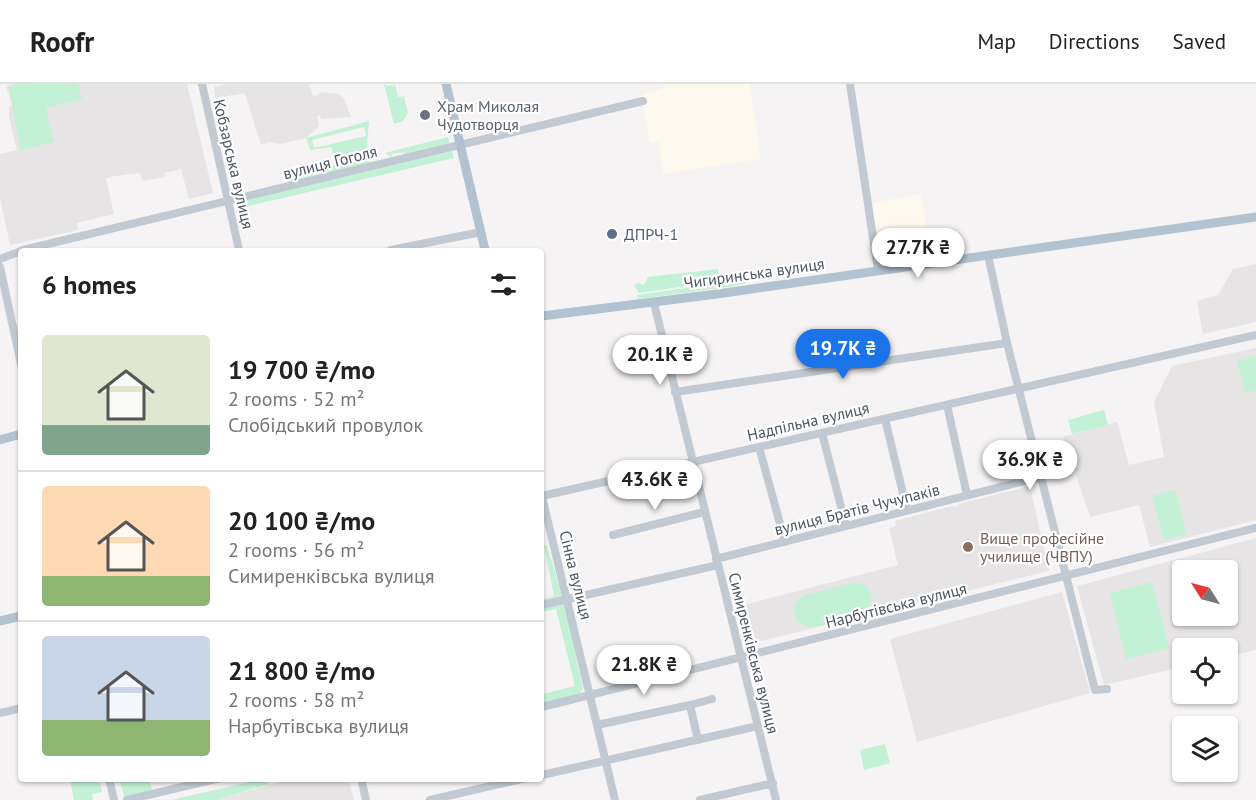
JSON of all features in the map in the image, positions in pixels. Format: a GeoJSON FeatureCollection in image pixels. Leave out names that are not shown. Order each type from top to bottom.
{"type":"FeatureCollection","features":[{"type":"Feature","properties":{"kind":"main road"},"geometry":{"type":"LineString","coordinates":[[446,84],[485,248]]}},
{"type":"Feature","properties":{"kind":"main road","name":"Чигиринська вулиця"},"geometry":{"type":"LineString","coordinates":[[544,316],[654,303],[1256,217]]}},
{"type":"Feature","properties":{"kind":"main road"},"geometry":{"type":"LineString","coordinates":[[0,440],[18,435]]}},
{"type":"Feature","properties":{"kind":"main road"},"geometry":{"type":"LineString","coordinates":[[0,621],[18,617]]}},
{"type":"Feature","properties":{"kind":"street","name":"Кобзарська вулиця"},"geometry":{"type":"LineString","coordinates":[[202,84],[239,248]]}},
{"type":"Feature","properties":{"kind":"street"},"geometry":{"type":"LineString","coordinates":[[850,84],[878,271]]}},
{"type":"Feature","properties":{"kind":"street","name":"вулиця Гоголя"},"geometry":{"type":"LineString","coordinates":[[34,248],[643,101]]}},
{"type":"Feature","properties":{"kind":"street"},"geometry":{"type":"LineString","coordinates":[[401,248],[481,232]]}},
{"type":"Feature","properties":{"kind":"street","name":"вулиця Гоголя"},"geometry":{"type":"LineString","coordinates":[[0,259],[18,252]]}},
{"type":"Feature","properties":{"kind":"street"},"geometry":{"type":"LineString","coordinates":[[988,255],[1018,389],[1095,690],[1107,689]]}},
{"type":"Feature","properties":{"kind":"street"},"geometry":{"type":"LineString","coordinates":[[0,267],[18,337]]}},
{"type":"Feature","properties":{"kind":"street","name":"Симиренківська вулиця"},"geometry":{"type":"LineString","coordinates":[[654,303],[776,800]]}},
{"type":"Feature","properties":{"kind":"street","name":"Надпільна вулиця"},"geometry":{"type":"LineString","coordinates":[[544,496],[1256,335]]}},
{"type":"Feature","properties":{"kind":"street"},"geometry":{"type":"LineString","coordinates":[[675,392],[1007,342]]}},
{"type":"Feature","properties":{"kind":"street"},"geometry":{"type":"LineString","coordinates":[[947,405],[968,495]]}},
{"type":"Feature","properties":{"kind":"street"},"geometry":{"type":"LineString","coordinates":[[885,419],[907,510]]}},
{"type":"Feature","properties":{"kind":"street"},"geometry":{"type":"LineString","coordinates":[[822,433],[846,526]]}},
{"type":"Feature","properties":{"kind":"street"},"geometry":{"type":"LineString","coordinates":[[759,447],[785,542]]}},
{"type":"Feature","properties":{"kind":"street","name":"вулиця Братів Чучупаків"},"geometry":{"type":"LineString","coordinates":[[544,605],[717,562],[785,542],[1040,477]]}},
{"type":"Feature","properties":{"kind":"street","name":"Сінна вулиця"},"geometry":{"type":"LineString","coordinates":[[544,505],[615,800]]}},
{"type":"Feature","properties":{"kind":"street"},"geometry":{"type":"LineString","coordinates":[[613,535],[704,512]]}},
{"type":"Feature","properties":{"kind":"street","name":"Нарбутівська вулиця"},"geometry":{"type":"LineString","coordinates":[[544,707],[1256,528]]}},
{"type":"Feature","properties":{"kind":"street"},"geometry":{"type":"LineString","coordinates":[[597,725],[712,699]]}},
{"type":"Feature","properties":{"kind":"street"},"geometry":{"type":"LineString","coordinates":[[690,705],[698,740]]}},
{"type":"Feature","properties":{"kind":"street"},"geometry":{"type":"LineString","coordinates":[[0,712],[18,709]]}},
{"type":"Feature","properties":{"kind":"street"},"geometry":{"type":"LineString","coordinates":[[544,775],[758,726]]}},
{"type":"Feature","properties":{"kind":"street"},"geometry":{"type":"LineString","coordinates":[[110,782],[114,800]]}},
{"type":"Feature","properties":{"kind":"street"},"geometry":{"type":"LineString","coordinates":[[127,800],[203,782]]}},
{"type":"Feature","properties":{"kind":"street"},"geometry":{"type":"LineString","coordinates":[[362,782],[366,800]]}},
{"type":"Feature","properties":{"kind":"street"},"geometry":{"type":"LineString","coordinates":[[430,800],[509,782]]}},
{"type":"Feature","properties":{"kind":"street"},"geometry":{"type":"LineString","coordinates":[[700,800],[773,783]]}},
{"type":"Feature","properties":{"kind":"shaded area"},"geometry":{"type":"Polygon","coordinates":[[[14,84],[187,84],[213,193],[189,199],[181,169],[164,173],[165,177],[142,181],[140,173],[106,178],[114,214],[77,223],[78,230],[10,245],[0,198],[0,154],[17,150],[9,117],[9,107],[12,105],[6,86],[14,84]]]}},
{"type":"Feature","properties":{"kind":"shaded area"},"geometry":{"type":"Polygon","coordinates":[[[228,84],[308,84],[314,97],[321,92],[339,94],[344,99],[351,117],[321,119],[320,115],[317,116],[319,126],[306,138],[280,144],[269,142],[261,145],[245,93],[215,98],[214,87],[228,84]]]}},
{"type":"Feature","properties":{"kind":"shaded area"},"geometry":{"type":"Polygon","coordinates":[[[664,84],[750,84],[761,159],[663,174],[659,142],[650,143],[641,95],[664,88],[664,84]]]}},
{"type":"Feature","properties":{"kind":"shaded area"},"geometry":{"type":"Polygon","coordinates":[[[921,194],[931,251],[884,258],[879,249],[872,203],[921,194]]]}},
{"type":"Feature","properties":{"kind":"shaded area"},"geometry":{"type":"Polygon","coordinates":[[[1256,264],[1256,322],[1203,334],[1197,301],[1218,295],[1233,269],[1256,264]]]}},
{"type":"Feature","properties":{"kind":"shaded area"},"geometry":{"type":"Polygon","coordinates":[[[1256,348],[1256,520],[1150,547],[1139,505],[1090,517],[1063,437],[1117,422],[1129,465],[1164,457],[1154,402],[1172,366],[1256,348]]]}},
{"type":"Feature","properties":{"kind":"shaded area","name":"Вище професійне училище (ЧВПУ)"},"geometry":{"type":"Polygon","coordinates":[[[1030,486],[1049,571],[749,644],[740,606],[898,565],[889,528],[896,526],[895,521],[952,506],[958,507],[959,504],[1030,486]]]}},
{"type":"Feature","properties":{"kind":"shaded area"},"geometry":{"type":"Polygon","coordinates":[[[1256,538],[1256,650],[1238,654],[1238,638],[1172,638],[1172,669],[1104,685],[1077,586],[1172,561],[1172,626],[1238,626],[1238,560],[1174,560],[1256,538]]]}},
{"type":"Feature","properties":{"kind":"shaded area"},"geometry":{"type":"Polygon","coordinates":[[[1062,592],[1090,693],[917,742],[890,639],[1062,592]]]}},
{"type":"Feature","properties":{"kind":"shaded area"},"geometry":{"type":"Polygon","coordinates":[[[279,782],[349,782],[354,800],[217,800],[279,782]]]}},
{"type":"Feature","properties":{"kind":"green space"},"geometry":{"type":"Polygon","coordinates":[[[19,84],[78,84],[82,99],[46,108],[54,142],[20,150],[9,87],[19,84]]]}},
{"type":"Feature","properties":{"kind":"green space"},"geometry":{"type":"Polygon","coordinates":[[[384,84],[395,85],[398,97],[407,96],[404,97],[408,113],[403,121],[394,124],[384,84]]]}},
{"type":"Feature","properties":{"kind":"green space"},"geometry":{"type":"Polygon","coordinates":[[[369,121],[367,145],[369,154],[336,162],[331,147],[310,150],[306,138],[369,121]],[[364,127],[312,140],[314,148],[366,136],[364,127]]]}},
{"type":"Feature","properties":{"kind":"green space"},"geometry":{"type":"Polygon","coordinates":[[[448,137],[450,144],[405,156],[404,152],[391,154],[392,158],[385,153],[448,137]]]}},
{"type":"Feature","properties":{"kind":"green space"},"geometry":{"type":"Polygon","coordinates":[[[452,151],[454,158],[244,207],[243,200],[452,151]]]}},
{"type":"Feature","properties":{"kind":"green space"},"geometry":{"type":"Polygon","coordinates":[[[369,156],[369,164],[288,184],[286,178],[369,156]]]}},
{"type":"Feature","properties":{"kind":"green space"},"geometry":{"type":"Polygon","coordinates":[[[718,269],[719,281],[639,293],[634,285],[638,283],[644,285],[648,277],[718,269]]]}},
{"type":"Feature","properties":{"kind":"green space"},"geometry":{"type":"Polygon","coordinates":[[[749,279],[746,283],[735,286],[638,299],[637,295],[749,279]]]}},
{"type":"Feature","properties":{"kind":"green space"},"geometry":{"type":"Polygon","coordinates":[[[1256,356],[1256,390],[1245,393],[1237,361],[1256,356]]]}},
{"type":"Feature","properties":{"kind":"green space"},"geometry":{"type":"Polygon","coordinates":[[[1104,410],[1108,425],[1072,434],[1068,420],[1104,410]]]}},
{"type":"Feature","properties":{"kind":"green space"},"geometry":{"type":"Polygon","coordinates":[[[1175,490],[1187,534],[1164,540],[1152,496],[1175,490]]]}},
{"type":"Feature","properties":{"kind":"green space"},"geometry":{"type":"Polygon","coordinates":[[[547,545],[562,596],[561,599],[544,603],[544,599],[554,596],[544,546],[547,545]]]}},
{"type":"Feature","properties":{"kind":"green space"},"geometry":{"type":"Polygon","coordinates":[[[855,582],[867,587],[872,600],[861,613],[850,618],[810,627],[797,620],[794,606],[798,599],[805,595],[855,582]]]}},
{"type":"Feature","properties":{"kind":"green space"},"geometry":{"type":"Polygon","coordinates":[[[1152,582],[1169,648],[1126,659],[1110,593],[1152,582]]]}},
{"type":"Feature","properties":{"kind":"green space"},"geometry":{"type":"Polygon","coordinates":[[[565,605],[583,689],[578,695],[544,704],[544,694],[575,686],[556,609],[544,612],[544,608],[565,605]]]}},
{"type":"Feature","properties":{"kind":"green space"},"geometry":{"type":"Polygon","coordinates":[[[885,744],[890,763],[864,770],[860,750],[885,744]]]}},
{"type":"Feature","properties":{"kind":"green space"},"geometry":{"type":"Polygon","coordinates":[[[71,782],[100,782],[102,792],[92,794],[93,800],[74,800],[71,782]]]}},
{"type":"Feature","properties":{"kind":"green space"},"geometry":{"type":"Polygon","coordinates":[[[149,782],[153,791],[125,798],[120,783],[116,783],[149,782]]]}},
{"type":"Feature","properties":{"kind":"green space"},"geometry":{"type":"Polygon","coordinates":[[[249,782],[269,784],[217,800],[171,800],[249,782]]]}},
{"type":"Feature","properties":{"kind":"place","name":"Храм Миколая Чудотворця"},"geometry":{"type":"Point","coordinates":[425,115]}},
{"type":"Feature","properties":{"kind":"place","name":"ДПРЧ-1"},"geometry":{"type":"Point","coordinates":[612,234]}},
{"type":"Feature","properties":{"kind":"place","name":"Вище професійне училище (ЧВПУ)"},"geometry":{"type":"Point","coordinates":[968,547]}}]}
